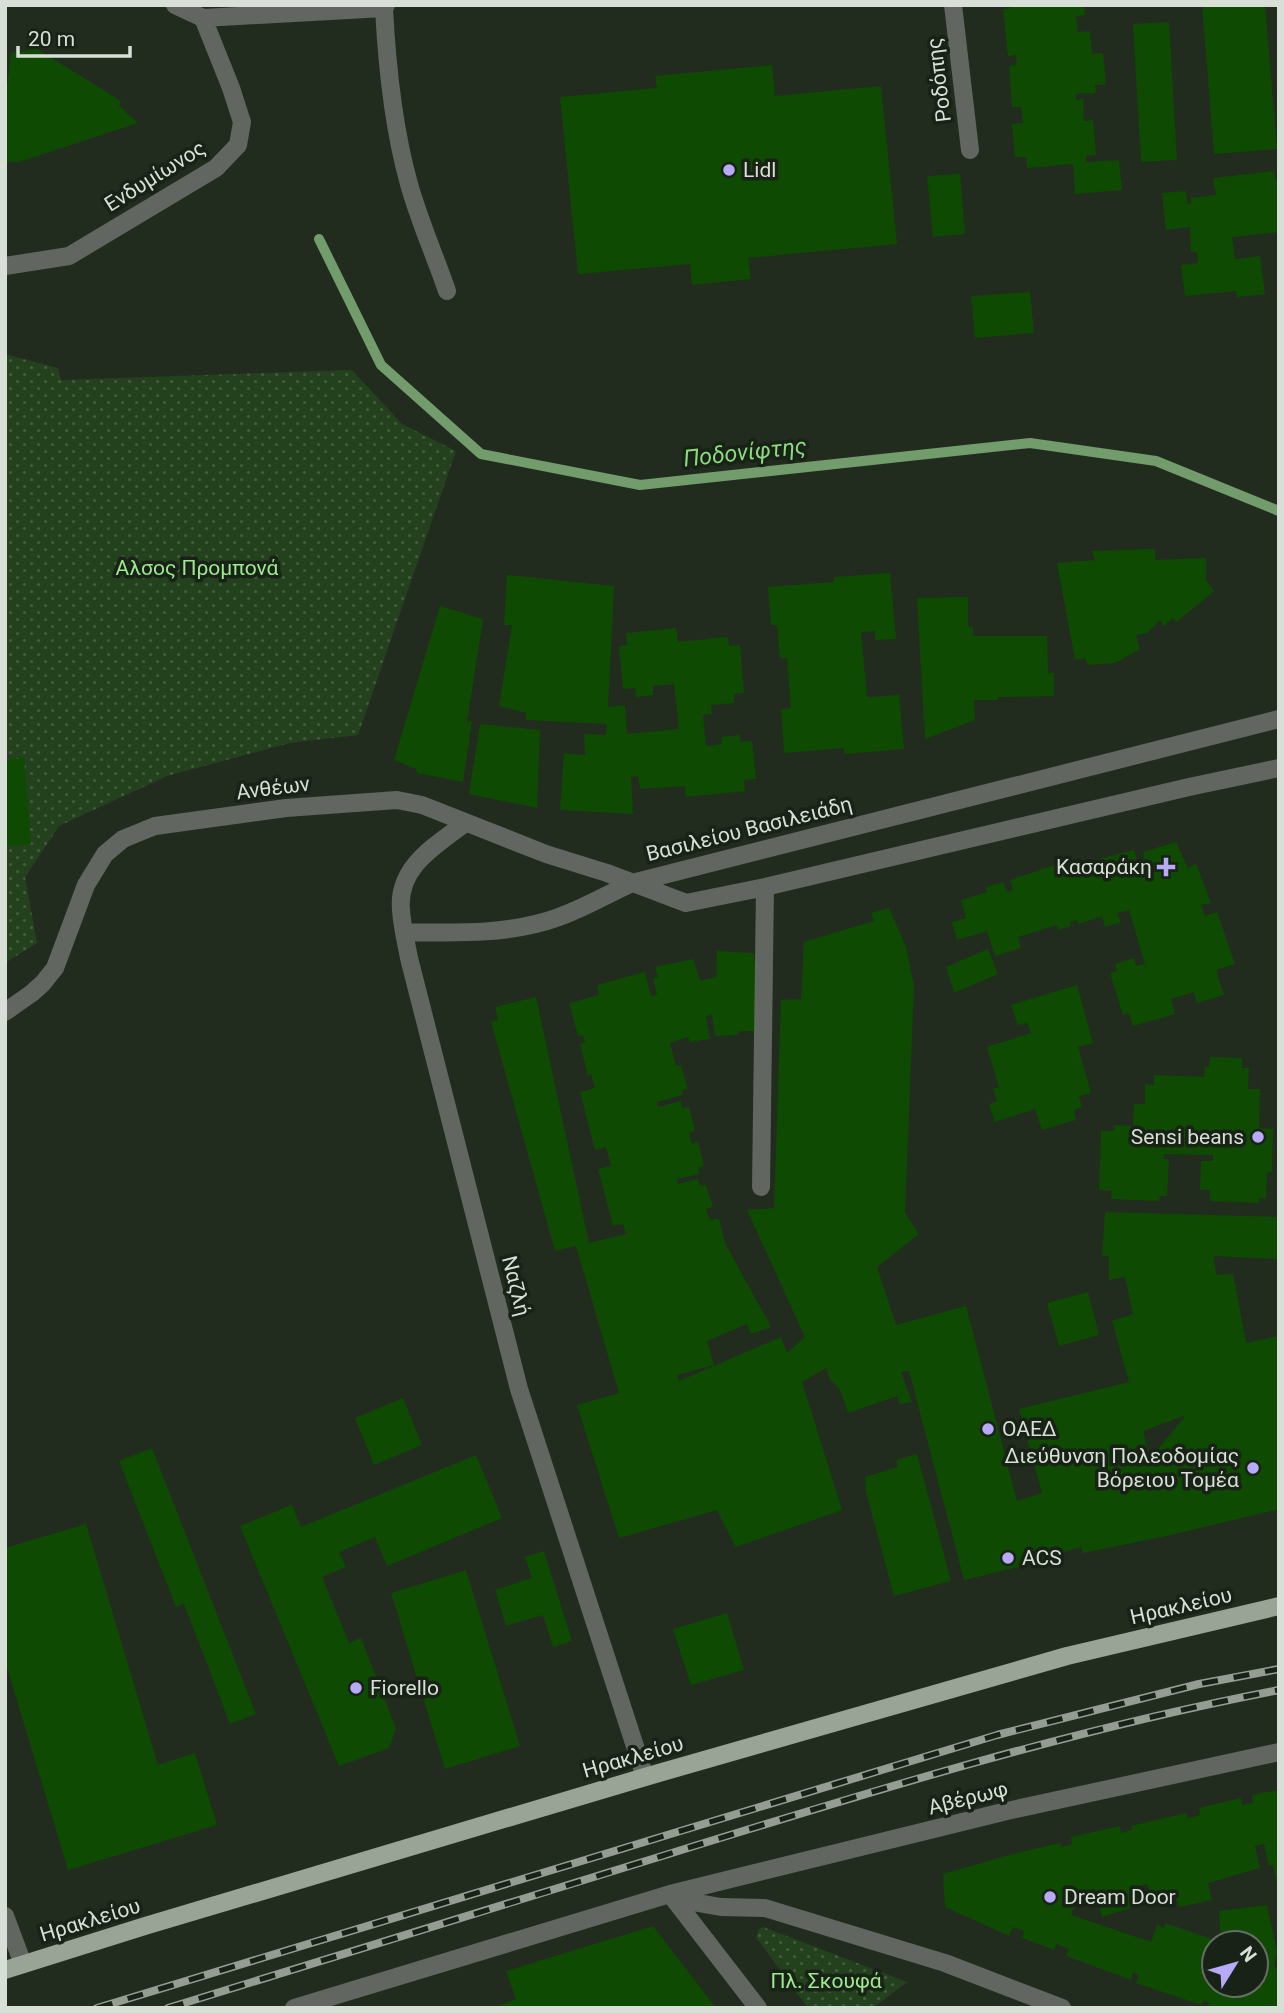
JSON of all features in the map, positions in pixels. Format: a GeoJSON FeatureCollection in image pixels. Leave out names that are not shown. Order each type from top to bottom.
{"type":"FeatureCollection","features":[{"type":"Feature","properties":{"kind":"main road","name":"Ηρακλείου"},"geometry":{"type":"LineString","coordinates":[[5,1970],[645,1777],[1067,1656],[1279,1606]]}},
{"type":"Feature","properties":{"kind":"street"},"geometry":{"type":"LineString","coordinates":[[175,5],[203,18],[385,7],[388,72],[403,157],[410,186],[447,291]]}},
{"type":"Feature","properties":{"kind":"street","name":"Ροδόπης"},"geometry":{"type":"LineString","coordinates":[[953,5],[970,150]]}},
{"type":"Feature","properties":{"kind":"street","name":"Ενδυμίωνος"},"geometry":{"type":"LineString","coordinates":[[5,266],[69,256],[216,168],[238,145],[242,122],[203,18]]}},
{"type":"Feature","properties":{"kind":"street","name":"Βασιλείου Βασιλειάδη"},"geometry":{"type":"LineString","coordinates":[[632,883],[1279,719]]}},
{"type":"Feature","properties":{"kind":"street","name":"Βασιλείου Βασιλειάδη"},"geometry":{"type":"LineString","coordinates":[[632,883],[686,903],[1279,768]]}},
{"type":"Feature","properties":{"kind":"street","name":"Ανθέων"},"geometry":{"type":"LineString","coordinates":[[5,1012],[32,993],[55,968],[86,885],[105,854],[123,839],[155,827],[286,808],[397,800],[422,806],[545,854],[632,883]]}},
{"type":"Feature","properties":{"kind":"street","name":"Ναζλή"},"geometry":{"type":"LineString","coordinates":[[465,823],[418,861],[406,877],[400,908],[404,932],[519,1389],[645,1777]]}},
{"type":"Feature","properties":{"kind":"street"},"geometry":{"type":"LineString","coordinates":[[404,932],[472,933],[535,925],[560,917],[632,883]]}},
{"type":"Feature","properties":{"kind":"street"},"geometry":{"type":"LineString","coordinates":[[761,1187],[765,887]]}},
{"type":"Feature","properties":{"kind":"street","name":"Αβέρωφ"},"geometry":{"type":"LineString","coordinates":[[670,1894],[1007,1811],[1279,1752]]}},
{"type":"Feature","properties":{"kind":"street"},"geometry":{"type":"LineString","coordinates":[[294,2008],[670,1894],[721,1907],[765,1908],[945,1963],[1062,2008]]}},
{"type":"Feature","properties":{"kind":"street"},"geometry":{"type":"LineString","coordinates":[[670,1894],[758,2008]]}},
{"type":"Feature","properties":{"kind":"street"},"geometry":{"type":"LineString","coordinates":[[5,1916],[23,1964]]}},
{"type":"Feature","properties":{"kind":"green space","name":"Αλσος Προμπονά"},"geometry":{"type":"Polygon","coordinates":[[[5,354],[58,368],[61,380],[352,370],[402,424],[456,451],[358,735],[290,743],[167,776],[59,826],[25,877],[37,943],[5,963],[5,354]]]}},
{"type":"Feature","properties":{"kind":"green space","name":"Πλ. Σκουφά"},"geometry":{"type":"Polygon","coordinates":[[[763,1927],[907,1982],[873,2008],[808,2008],[756,1937],[759,1929],[763,1927]]]}},
{"type":"Feature","properties":{"kind":"building"},"geometry":{"type":"Polygon","coordinates":[[[1010,5],[1084,5],[1085,15],[1076,16],[1078,32],[1090,31],[1092,54],[1103,53],[1106,84],[1095,85],[1096,93],[1076,94],[1076,100],[1083,99],[1084,121],[1093,120],[1096,155],[1086,156],[1086,162],[1119,160],[1122,190],[1075,194],[1073,164],[1027,168],[1026,157],[1015,157],[1012,124],[1023,123],[1021,107],[1012,107],[1009,66],[1017,65],[1016,55],[1008,56],[1003,9],[1010,8],[1010,5]]]}},
{"type":"Feature","properties":{"kind":"building"},"geometry":{"type":"Polygon","coordinates":[[[1202,5],[1265,5],[1277,149],[1214,154],[1202,5]]]}},
{"type":"Feature","properties":{"kind":"building"},"geometry":{"type":"Polygon","coordinates":[[[1169,22],[1177,160],[1141,162],[1133,24],[1169,22]]]}},
{"type":"Feature","properties":{"kind":"building"},"geometry":{"type":"Polygon","coordinates":[[[37,49],[121,101],[119,106],[138,123],[19,162],[5,162],[5,104],[11,53],[37,49]]]}},
{"type":"Feature","properties":{"kind":"building","name":"Lidl"},"geometry":{"type":"Polygon","coordinates":[[[772,65],[775,96],[881,86],[897,244],[748,258],[751,279],[692,285],[690,264],[578,274],[560,97],[657,88],[655,76],[772,65]]]}},
{"type":"Feature","properties":{"kind":"building"},"geometry":{"type":"Polygon","coordinates":[[[1274,171],[1275,180],[1279,179],[1279,232],[1232,237],[1235,259],[1260,256],[1265,294],[1237,297],[1236,291],[1185,296],[1181,265],[1198,263],[1197,252],[1191,252],[1190,227],[1166,230],[1162,193],[1186,191],[1187,204],[1191,203],[1191,198],[1216,195],[1213,178],[1274,171]]]}},
{"type":"Feature","properties":{"kind":"building"},"geometry":{"type":"Polygon","coordinates":[[[960,174],[965,234],[933,237],[927,176],[960,174]]]}},
{"type":"Feature","properties":{"kind":"building"},"geometry":{"type":"Polygon","coordinates":[[[1030,292],[1034,333],[975,338],[971,296],[1030,292]]]}},
{"type":"Feature","properties":{"kind":"building"},"geometry":{"type":"Polygon","coordinates":[[[1155,549],[1155,560],[1206,558],[1206,580],[1214,591],[1177,622],[1173,618],[1164,626],[1160,620],[1147,633],[1136,635],[1140,649],[1115,663],[1088,665],[1085,658],[1075,660],[1057,563],[1095,560],[1092,551],[1155,549]]]}},
{"type":"Feature","properties":{"kind":"building"},"geometry":{"type":"Polygon","coordinates":[[[890,573],[896,639],[875,640],[875,631],[861,632],[867,697],[899,695],[904,749],[844,754],[844,748],[784,753],[781,709],[791,708],[787,658],[780,658],[777,625],[771,625],[768,587],[834,582],[834,577],[890,573]]]}},
{"type":"Feature","properties":{"kind":"building"},"geometry":{"type":"Polygon","coordinates":[[[507,575],[614,586],[608,707],[625,705],[627,734],[679,729],[674,684],[653,686],[653,695],[636,697],[635,688],[623,689],[619,646],[627,645],[626,633],[676,628],[678,642],[728,637],[729,646],[740,645],[744,693],[734,694],[734,703],[711,705],[712,714],[703,715],[706,746],[722,744],[721,737],[740,735],[740,742],[752,741],[756,779],[744,780],[745,791],[686,797],[685,786],[640,789],[638,776],[631,777],[633,814],[560,810],[564,753],[585,755],[584,734],[606,735],[607,724],[526,720],[526,713],[499,706],[512,625],[504,625],[507,575]]]}},
{"type":"Feature","properties":{"kind":"building"},"geometry":{"type":"Polygon","coordinates":[[[968,597],[968,626],[973,627],[973,636],[1047,636],[1048,673],[1054,673],[1054,696],[974,700],[975,720],[925,739],[917,598],[968,597]]]}},
{"type":"Feature","properties":{"kind":"building"},"geometry":{"type":"Polygon","coordinates":[[[440,606],[483,619],[467,722],[472,721],[463,782],[417,773],[416,769],[394,760],[440,606]]]}},
{"type":"Feature","properties":{"kind":"building"},"geometry":{"type":"Polygon","coordinates":[[[480,724],[540,730],[537,808],[469,794],[480,724]]]}},
{"type":"Feature","properties":{"kind":"building"},"geometry":{"type":"Polygon","coordinates":[[[24,758],[31,844],[5,846],[5,760],[24,758]]]}},
{"type":"Feature","properties":{"kind":"building"},"geometry":{"type":"Polygon","coordinates":[[[1176,842],[1188,868],[1196,864],[1211,903],[1201,905],[1205,916],[1217,912],[1235,964],[1216,970],[1224,995],[1197,1003],[1194,992],[1171,999],[1175,1014],[1133,1026],[1129,1013],[1123,1015],[1110,973],[1117,971],[1115,964],[1134,958],[1136,966],[1145,964],[1129,910],[1117,913],[1121,922],[1105,927],[1102,916],[1079,924],[1077,920],[1070,922],[1071,926],[1059,930],[1057,925],[1018,937],[1021,948],[995,956],[987,931],[957,940],[952,922],[966,918],[961,900],[987,892],[985,888],[1003,882],[1007,892],[1013,890],[1010,880],[1073,859],[1077,873],[1082,871],[1084,878],[1091,876],[1087,862],[1134,850],[1137,861],[1144,858],[1143,852],[1176,842]]]}},
{"type":"Feature","properties":{"kind":"building"},"geometry":{"type":"Polygon","coordinates":[[[889,908],[906,947],[914,986],[905,1213],[919,1234],[877,1267],[896,1325],[966,1306],[1017,1501],[1042,1493],[1019,1409],[1129,1382],[1112,1321],[1133,1314],[1125,1277],[1109,1280],[1109,1256],[1102,1256],[1105,1212],[1279,1217],[1279,1259],[1214,1256],[1216,1275],[1233,1274],[1246,1343],[1279,1336],[1279,1509],[1083,1553],[1081,1547],[1058,1554],[1059,1557],[964,1580],[909,1371],[901,1372],[912,1402],[900,1404],[897,1396],[848,1413],[840,1390],[830,1379],[826,1368],[802,1382],[842,1510],[736,1547],[717,1510],[619,1538],[577,1405],[619,1393],[576,1246],[555,1251],[491,1022],[498,1020],[495,1007],[536,997],[589,1243],[626,1234],[623,1224],[613,1226],[598,1169],[611,1166],[606,1147],[595,1150],[580,1092],[595,1088],[591,1074],[588,1076],[580,1044],[585,1042],[583,1035],[578,1036],[569,1003],[599,995],[597,985],[645,972],[651,996],[657,995],[653,978],[658,977],[655,967],[693,959],[700,981],[716,977],[717,951],[754,953],[754,961],[759,961],[759,1031],[738,1031],[738,1035],[715,1036],[712,1015],[706,1016],[710,1039],[690,1042],[688,1037],[670,1043],[676,1066],[681,1065],[688,1089],[682,1090],[683,1095],[657,1102],[658,1107],[681,1101],[682,1108],[689,1107],[695,1131],[689,1132],[692,1144],[698,1142],[704,1166],[698,1168],[700,1174],[677,1179],[678,1184],[698,1179],[700,1186],[706,1185],[713,1207],[706,1209],[710,1220],[719,1219],[725,1243],[771,1327],[751,1334],[747,1324],[707,1341],[714,1365],[677,1375],[679,1381],[781,1337],[787,1353],[805,1337],[747,1210],[774,1208],[781,1000],[801,999],[804,942],[874,921],[871,913],[889,908]],[[1186,1415],[1143,1431],[1150,1459],[1186,1415]]]}},
{"type":"Feature","properties":{"kind":"building"},"geometry":{"type":"Polygon","coordinates":[[[988,949],[998,974],[954,993],[946,967],[988,949]]]}},
{"type":"Feature","properties":{"kind":"building"},"geometry":{"type":"Polygon","coordinates":[[[1077,985],[1093,1043],[1078,1047],[1091,1093],[1079,1096],[1082,1107],[1074,1110],[1076,1120],[1042,1130],[1035,1109],[995,1122],[989,1104],[997,1101],[993,1089],[999,1087],[987,1047],[1031,1033],[1027,1023],[1018,1025],[1011,1005],[1077,985]]]}},
{"type":"Feature","properties":{"kind":"building"},"geometry":{"type":"Polygon","coordinates":[[[1210,1057],[1242,1058],[1242,1068],[1249,1068],[1248,1089],[1260,1089],[1259,1128],[1273,1129],[1272,1172],[1267,1172],[1266,1199],[1259,1198],[1259,1203],[1210,1201],[1210,1190],[1200,1190],[1201,1161],[1213,1161],[1213,1155],[1164,1154],[1164,1159],[1169,1159],[1167,1196],[1160,1196],[1159,1201],[1111,1199],[1112,1191],[1099,1190],[1101,1131],[1114,1131],[1114,1125],[1133,1126],[1134,1104],[1145,1104],[1145,1084],[1154,1085],[1154,1075],[1204,1077],[1210,1057]]]}},
{"type":"Feature","properties":{"kind":"building"},"geometry":{"type":"Polygon","coordinates":[[[1088,1292],[1099,1335],[1059,1346],[1047,1303],[1088,1292]]]}},
{"type":"Feature","properties":{"kind":"building"},"geometry":{"type":"Polygon","coordinates":[[[403,1398],[422,1445],[374,1465],[355,1418],[403,1398]]]}},
{"type":"Feature","properties":{"kind":"building"},"geometry":{"type":"Polygon","coordinates":[[[152,1448],[256,1714],[230,1724],[184,1604],[176,1607],[119,1461],[152,1448]]]}},
{"type":"Feature","properties":{"kind":"building"},"geometry":{"type":"Polygon","coordinates":[[[917,1454],[951,1581],[894,1596],[866,1492],[865,1477],[898,1467],[896,1460],[917,1454]]]}},
{"type":"Feature","properties":{"kind":"building"},"geometry":{"type":"Polygon","coordinates":[[[476,1455],[502,1518],[387,1566],[375,1537],[339,1552],[346,1567],[322,1577],[349,1643],[361,1638],[396,1728],[389,1748],[339,1766],[240,1526],[292,1505],[301,1527],[476,1455]]]}},
{"type":"Feature","properties":{"kind":"building"},"geometry":{"type":"Polygon","coordinates":[[[86,1524],[158,1765],[195,1753],[217,1825],[68,1870],[5,1661],[5,1548],[86,1524]]]}},
{"type":"Feature","properties":{"kind":"building"},"geometry":{"type":"Polygon","coordinates":[[[544,1551],[572,1641],[553,1647],[543,1615],[506,1626],[495,1590],[532,1578],[525,1557],[544,1551]]]}},
{"type":"Feature","properties":{"kind":"building"},"geometry":{"type":"Polygon","coordinates":[[[466,1570],[520,1746],[445,1769],[391,1593],[466,1570]]]}},
{"type":"Feature","properties":{"kind":"building"},"geometry":{"type":"Polygon","coordinates":[[[727,1613],[744,1670],[691,1685],[673,1629],[727,1613]]]}},
{"type":"Feature","properties":{"kind":"building"},"geometry":{"type":"Polygon","coordinates":[[[1279,1790],[1279,1893],[1273,1865],[1269,1866],[1264,1844],[1255,1846],[1260,1868],[1208,1883],[1212,1900],[1179,1907],[1176,1897],[1154,1900],[1147,1884],[1139,1886],[1142,1904],[1102,1917],[1095,1889],[1080,1892],[1071,1915],[1151,1942],[1157,1925],[1164,1928],[1165,1923],[1200,1935],[1200,1999],[1270,1999],[1270,1929],[1220,1929],[1219,1911],[1267,1905],[1277,1952],[1274,1967],[1279,1968],[1279,2008],[1215,2008],[1208,2006],[1209,2003],[1203,2000],[1202,2005],[1136,1983],[1139,1975],[1133,1972],[1131,1980],[1066,1956],[1069,1949],[1056,1944],[1054,1950],[1022,1938],[1024,1931],[1013,1927],[1009,1936],[945,1907],[943,1874],[1060,1843],[1062,1847],[1072,1844],[1071,1837],[1120,1826],[1121,1833],[1132,1830],[1131,1826],[1186,1813],[1188,1818],[1200,1815],[1199,1808],[1241,1798],[1242,1805],[1253,1803],[1252,1795],[1279,1790]]]}},
{"type":"Feature","properties":{"kind":"building"},"geometry":{"type":"Polygon","coordinates":[[[653,1926],[716,2008],[494,2008],[516,1999],[506,1971],[653,1926]]]}},
{"type":"Feature","properties":{"kind":"waterway","name":"Ποδονίφτης"},"geometry":{"type":"LineString","coordinates":[[319,239],[381,365],[481,454],[640,485],[1030,443],[1156,461],[1279,511]]}},
{"type":"Feature","properties":{"kind":"railway"},"geometry":{"type":"LineString","coordinates":[[97,2008],[997,1735],[1199,1684],[1279,1669]]}},
{"type":"Feature","properties":{"kind":"railway"},"geometry":{"type":"LineString","coordinates":[[168,2008],[968,1764],[1123,1724],[1279,1690]]}},
{"type":"Feature","properties":{"kind":"place","name":"Lidl"},"geometry":{"type":"Point","coordinates":[729,170]}},
{"type":"Feature","properties":{"kind":"place","name":"Κασαράκη"},"geometry":{"type":"Point","coordinates":[1166,867]}},
{"type":"Feature","properties":{"kind":"place","name":"Sensi beans"},"geometry":{"type":"Point","coordinates":[1258,1137]}},
{"type":"Feature","properties":{"kind":"place","name":"ΟΑΕΔ"},"geometry":{"type":"Point","coordinates":[988,1429]}},
{"type":"Feature","properties":{"kind":"place","name":"Διεύθυνση Πολεοδομίας Βόρειου Τομέα"},"geometry":{"type":"Point","coordinates":[1253,1468]}},
{"type":"Feature","properties":{"kind":"place","name":"ACS"},"geometry":{"type":"Point","coordinates":[1008,1558]}},
{"type":"Feature","properties":{"kind":"place","name":"Fiorello"},"geometry":{"type":"Point","coordinates":[356,1688]}},
{"type":"Feature","properties":{"kind":"place","name":"Dream Door"},"geometry":{"type":"Point","coordinates":[1050,1897]}}]}
